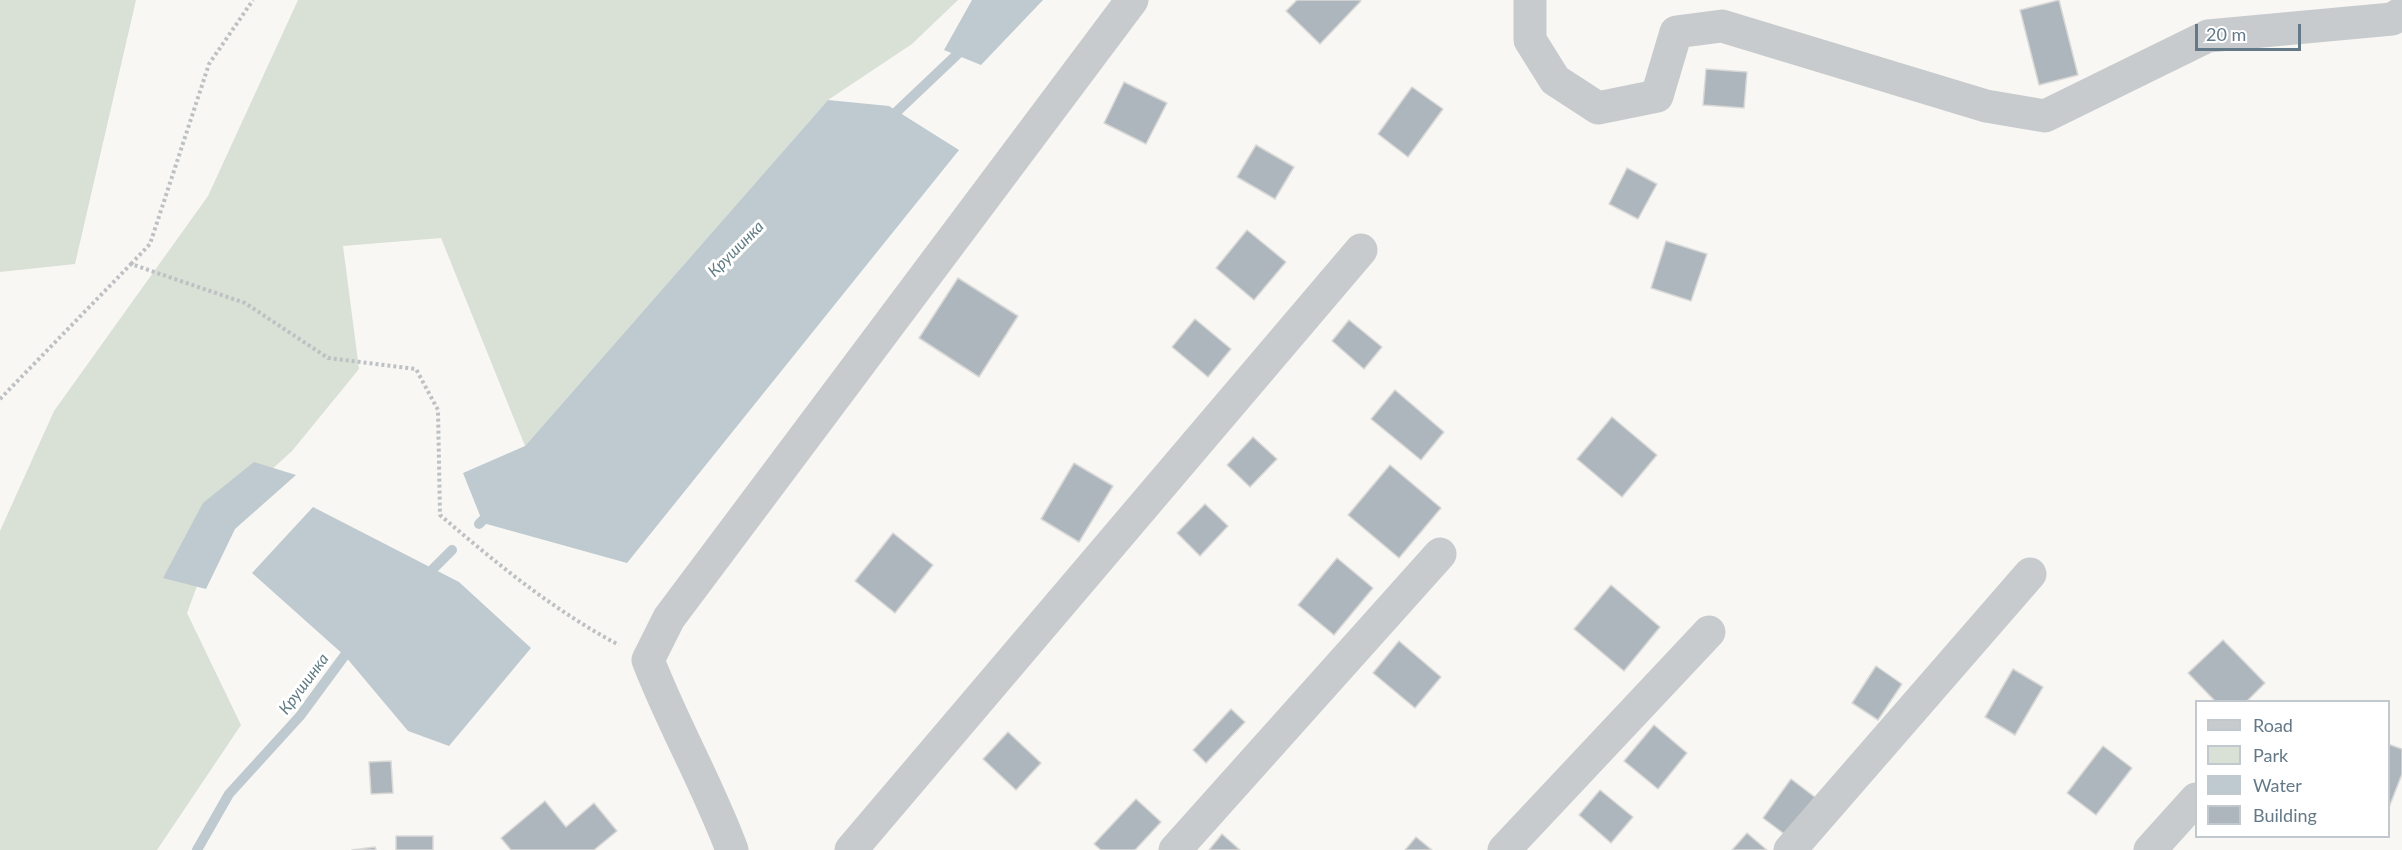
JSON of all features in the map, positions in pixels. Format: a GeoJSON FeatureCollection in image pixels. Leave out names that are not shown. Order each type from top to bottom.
{"type":"FeatureCollection","features":[{"type":"Feature","properties":{"kind":"street"},"geometry":{"type":"LineString","coordinates":[[732,850],[718,811],[661,695],[648,660],[669,618],[1132,0]]}},
{"type":"Feature","properties":{"kind":"street"},"geometry":{"type":"LineString","coordinates":[[1530,0],[1530,40],[1555,80],[1598,108],[1658,96],[1676,33],[1722,26],[1986,106],[2045,116],[2208,36],[2392,19],[2402,13]]}},
{"type":"Feature","properties":{"kind":"street"},"geometry":{"type":"LineString","coordinates":[[851,850],[1361,250]]}},
{"type":"Feature","properties":{"kind":"street"},"geometry":{"type":"LineString","coordinates":[[1175,850],[1440,554]]}},
{"type":"Feature","properties":{"kind":"street"},"geometry":{"type":"LineString","coordinates":[[1790,850],[2030,574]]}},
{"type":"Feature","properties":{"kind":"street"},"geometry":{"type":"LineString","coordinates":[[1504,850],[1708,632]]}},
{"type":"Feature","properties":{"kind":"street"},"geometry":{"type":"LineString","coordinates":[[2150,850],[2195,800]]}},
{"type":"Feature","properties":{"kind":"path"},"geometry":{"type":"LineString","coordinates":[[0,399],[150,244],[209,64],[253,0]]}},
{"type":"Feature","properties":{"kind":"path"},"geometry":{"type":"LineString","coordinates":[[131,264],[245,303],[328,358],[416,369],[438,410],[440,515],[508,574],[598,634],[648,660]]}},
{"type":"Feature","properties":{"kind":"green space"},"geometry":{"type":"Polygon","coordinates":[[[0,0],[136,0],[75,264],[0,272],[0,0]]]}},
{"type":"Feature","properties":{"kind":"green space"},"geometry":{"type":"Polygon","coordinates":[[[298,0],[958,0],[912,44],[828,100],[525,446],[441,238],[343,246],[359,369],[292,451],[224,513],[187,613],[241,725],[157,850],[0,850],[0,531],[54,411],[208,196],[298,0]]]}},
{"type":"Feature","properties":{"kind":"water"},"geometry":{"type":"Polygon","coordinates":[[[972,0],[1043,0],[981,65],[944,50],[972,0]]]}},
{"type":"Feature","properties":{"kind":"water"},"geometry":{"type":"Polygon","coordinates":[[[828,100],[889,106],[959,150],[627,563],[483,523],[463,473],[525,446],[828,100]]]}},
{"type":"Feature","properties":{"kind":"water"},"geometry":{"type":"Polygon","coordinates":[[[254,462],[296,475],[235,529],[206,589],[163,578],[203,503],[254,462]]]}},
{"type":"Feature","properties":{"kind":"water"},"geometry":{"type":"Polygon","coordinates":[[[313,507],[459,582],[531,648],[449,746],[408,731],[345,656],[252,573],[313,507]]]}},
{"type":"Feature","properties":{"kind":"building"},"geometry":{"type":"Polygon","coordinates":[[[1297,0],[1361,1],[1320,44],[1286,11],[1297,0]]]}},
{"type":"Feature","properties":{"kind":"building"},"geometry":{"type":"Polygon","coordinates":[[[2059,0],[2078,75],[2039,85],[2020,10],[2059,0]]]}},
{"type":"Feature","properties":{"kind":"building"},"geometry":{"type":"Polygon","coordinates":[[[1706,69],[1747,72],[1744,108],[1703,105],[1706,69]]]}},
{"type":"Feature","properties":{"kind":"building"},"geometry":{"type":"Polygon","coordinates":[[[1124,82],[1167,103],[1146,144],[1104,123],[1124,82]]]}},
{"type":"Feature","properties":{"kind":"building"},"geometry":{"type":"Polygon","coordinates":[[[1412,87],[1443,109],[1408,157],[1378,134],[1412,87]]]}},
{"type":"Feature","properties":{"kind":"building"},"geometry":{"type":"Polygon","coordinates":[[[1256,145],[1294,167],[1275,199],[1237,177],[1256,145]]]}},
{"type":"Feature","properties":{"kind":"building"},"geometry":{"type":"Polygon","coordinates":[[[1627,168],[1657,184],[1638,219],[1609,204],[1627,168]]]}},
{"type":"Feature","properties":{"kind":"building"},"geometry":{"type":"Polygon","coordinates":[[[1247,230],[1286,262],[1254,300],[1216,268],[1247,230]]]}},
{"type":"Feature","properties":{"kind":"building"},"geometry":{"type":"Polygon","coordinates":[[[1666,241],[1707,254],[1691,301],[1651,288],[1666,241]]]}},
{"type":"Feature","properties":{"kind":"building"},"geometry":{"type":"Polygon","coordinates":[[[958,278],[1018,316],[979,377],[919,338],[958,278]]]}},
{"type":"Feature","properties":{"kind":"building"},"geometry":{"type":"Polygon","coordinates":[[[1195,319],[1231,349],[1208,377],[1172,347],[1195,319]]]}},
{"type":"Feature","properties":{"kind":"building"},"geometry":{"type":"Polygon","coordinates":[[[1349,320],[1382,347],[1364,369],[1332,341],[1349,320]]]}},
{"type":"Feature","properties":{"kind":"building"},"geometry":{"type":"Polygon","coordinates":[[[1395,390],[1444,432],[1421,460],[1371,419],[1395,390]]]}},
{"type":"Feature","properties":{"kind":"building"},"geometry":{"type":"Polygon","coordinates":[[[1612,417],[1657,455],[1622,497],[1577,459],[1612,417]]]}},
{"type":"Feature","properties":{"kind":"building"},"geometry":{"type":"Polygon","coordinates":[[[1253,437],[1277,459],[1250,487],[1227,465],[1253,437]]]}},
{"type":"Feature","properties":{"kind":"building"},"geometry":{"type":"Polygon","coordinates":[[[1074,463],[1113,486],[1079,542],[1041,519],[1074,463]]]}},
{"type":"Feature","properties":{"kind":"building"},"geometry":{"type":"Polygon","coordinates":[[[1390,465],[1441,508],[1399,558],[1348,515],[1390,465]]]}},
{"type":"Feature","properties":{"kind":"building"},"geometry":{"type":"Polygon","coordinates":[[[1205,504],[1228,526],[1200,556],[1177,533],[1205,504]]]}},
{"type":"Feature","properties":{"kind":"building"},"geometry":{"type":"Polygon","coordinates":[[[893,533],[933,565],[895,613],[855,581],[893,533]]]}},
{"type":"Feature","properties":{"kind":"building"},"geometry":{"type":"Polygon","coordinates":[[[1337,558],[1373,588],[1334,635],[1298,605],[1337,558]]]}},
{"type":"Feature","properties":{"kind":"building"},"geometry":{"type":"Polygon","coordinates":[[[1611,585],[1660,627],[1624,671],[1574,629],[1611,585]]]}},
{"type":"Feature","properties":{"kind":"building"},"geometry":{"type":"Polygon","coordinates":[[[2223,640],[2265,683],[2248,700],[2214,700],[2188,673],[2223,640]]]}},
{"type":"Feature","properties":{"kind":"building"},"geometry":{"type":"Polygon","coordinates":[[[1399,641],[1441,677],[1415,708],[1373,673],[1399,641]]]}},
{"type":"Feature","properties":{"kind":"building"},"geometry":{"type":"Polygon","coordinates":[[[1876,666],[1902,684],[1878,720],[1852,703],[1876,666]]]}},
{"type":"Feature","properties":{"kind":"building"},"geometry":{"type":"Polygon","coordinates":[[[2013,669],[2043,687],[2015,735],[1985,717],[2013,669]]]}},
{"type":"Feature","properties":{"kind":"building"},"geometry":{"type":"Polygon","coordinates":[[[1231,709],[1245,722],[1206,763],[1193,750],[1231,709]]]}},
{"type":"Feature","properties":{"kind":"building"},"geometry":{"type":"Polygon","coordinates":[[[1654,725],[1687,753],[1658,789],[1624,761],[1654,725]]]}},
{"type":"Feature","properties":{"kind":"building"},"geometry":{"type":"Polygon","coordinates":[[[1008,732],[1041,763],[1016,790],[983,759],[1008,732]]]}},
{"type":"Feature","properties":{"kind":"building"},"geometry":{"type":"Polygon","coordinates":[[[2390,745],[2402,749],[2402,774],[2390,805],[2390,745]]]}},
{"type":"Feature","properties":{"kind":"building"},"geometry":{"type":"Polygon","coordinates":[[[2103,746],[2132,768],[2096,815],[2067,793],[2103,746]]]}},
{"type":"Feature","properties":{"kind":"building"},"geometry":{"type":"Polygon","coordinates":[[[391,761],[393,793],[371,794],[369,762],[391,761]]]}},
{"type":"Feature","properties":{"kind":"building"},"geometry":{"type":"Polygon","coordinates":[[[1791,779],[1816,798],[1787,836],[1763,818],[1791,779]]]}},
{"type":"Feature","properties":{"kind":"building"},"geometry":{"type":"Polygon","coordinates":[[[1600,790],[1633,817],[1611,843],[1579,815],[1600,790]]]}},
{"type":"Feature","properties":{"kind":"building"},"geometry":{"type":"Polygon","coordinates":[[[1136,799],[1161,822],[1135,850],[1101,850],[1094,844],[1136,799]]]}},
{"type":"Feature","properties":{"kind":"building"},"geometry":{"type":"Polygon","coordinates":[[[545,801],[566,827],[594,803],[617,831],[594,850],[511,850],[501,838],[545,801]]]}},
{"type":"Feature","properties":{"kind":"building"},"geometry":{"type":"Polygon","coordinates":[[[1747,833],[1767,850],[1732,850],[1747,833]]]}},
{"type":"Feature","properties":{"kind":"building"},"geometry":{"type":"Polygon","coordinates":[[[1222,834],[1240,850],[1209,850],[1222,834]]]}},
{"type":"Feature","properties":{"kind":"building"},"geometry":{"type":"Polygon","coordinates":[[[396,836],[433,836],[433,850],[396,850],[396,836]]]}},
{"type":"Feature","properties":{"kind":"building"},"geometry":{"type":"Polygon","coordinates":[[[1416,837],[1432,850],[1405,850],[1416,837]]]}},
{"type":"Feature","properties":{"kind":"building"},"geometry":{"type":"Polygon","coordinates":[[[375,847],[376,850],[352,850],[375,847]]]}},
{"type":"Feature","properties":{"kind":"waterway","name":"Крушинка"},"geometry":{"type":"LineString","coordinates":[[888,120],[966,46]]}},
{"type":"Feature","properties":{"kind":"waterway","name":"Крушинка"},"geometry":{"type":"LineString","coordinates":[[479,524],[493,510]]}},
{"type":"Feature","properties":{"kind":"waterway","name":"Крушинка"},"geometry":{"type":"LineString","coordinates":[[423,579],[452,550]]}},
{"type":"Feature","properties":{"kind":"waterway","name":"Крушинка"},"geometry":{"type":"LineString","coordinates":[[197,850],[229,794],[300,716],[345,655],[354,647]]}}]}
